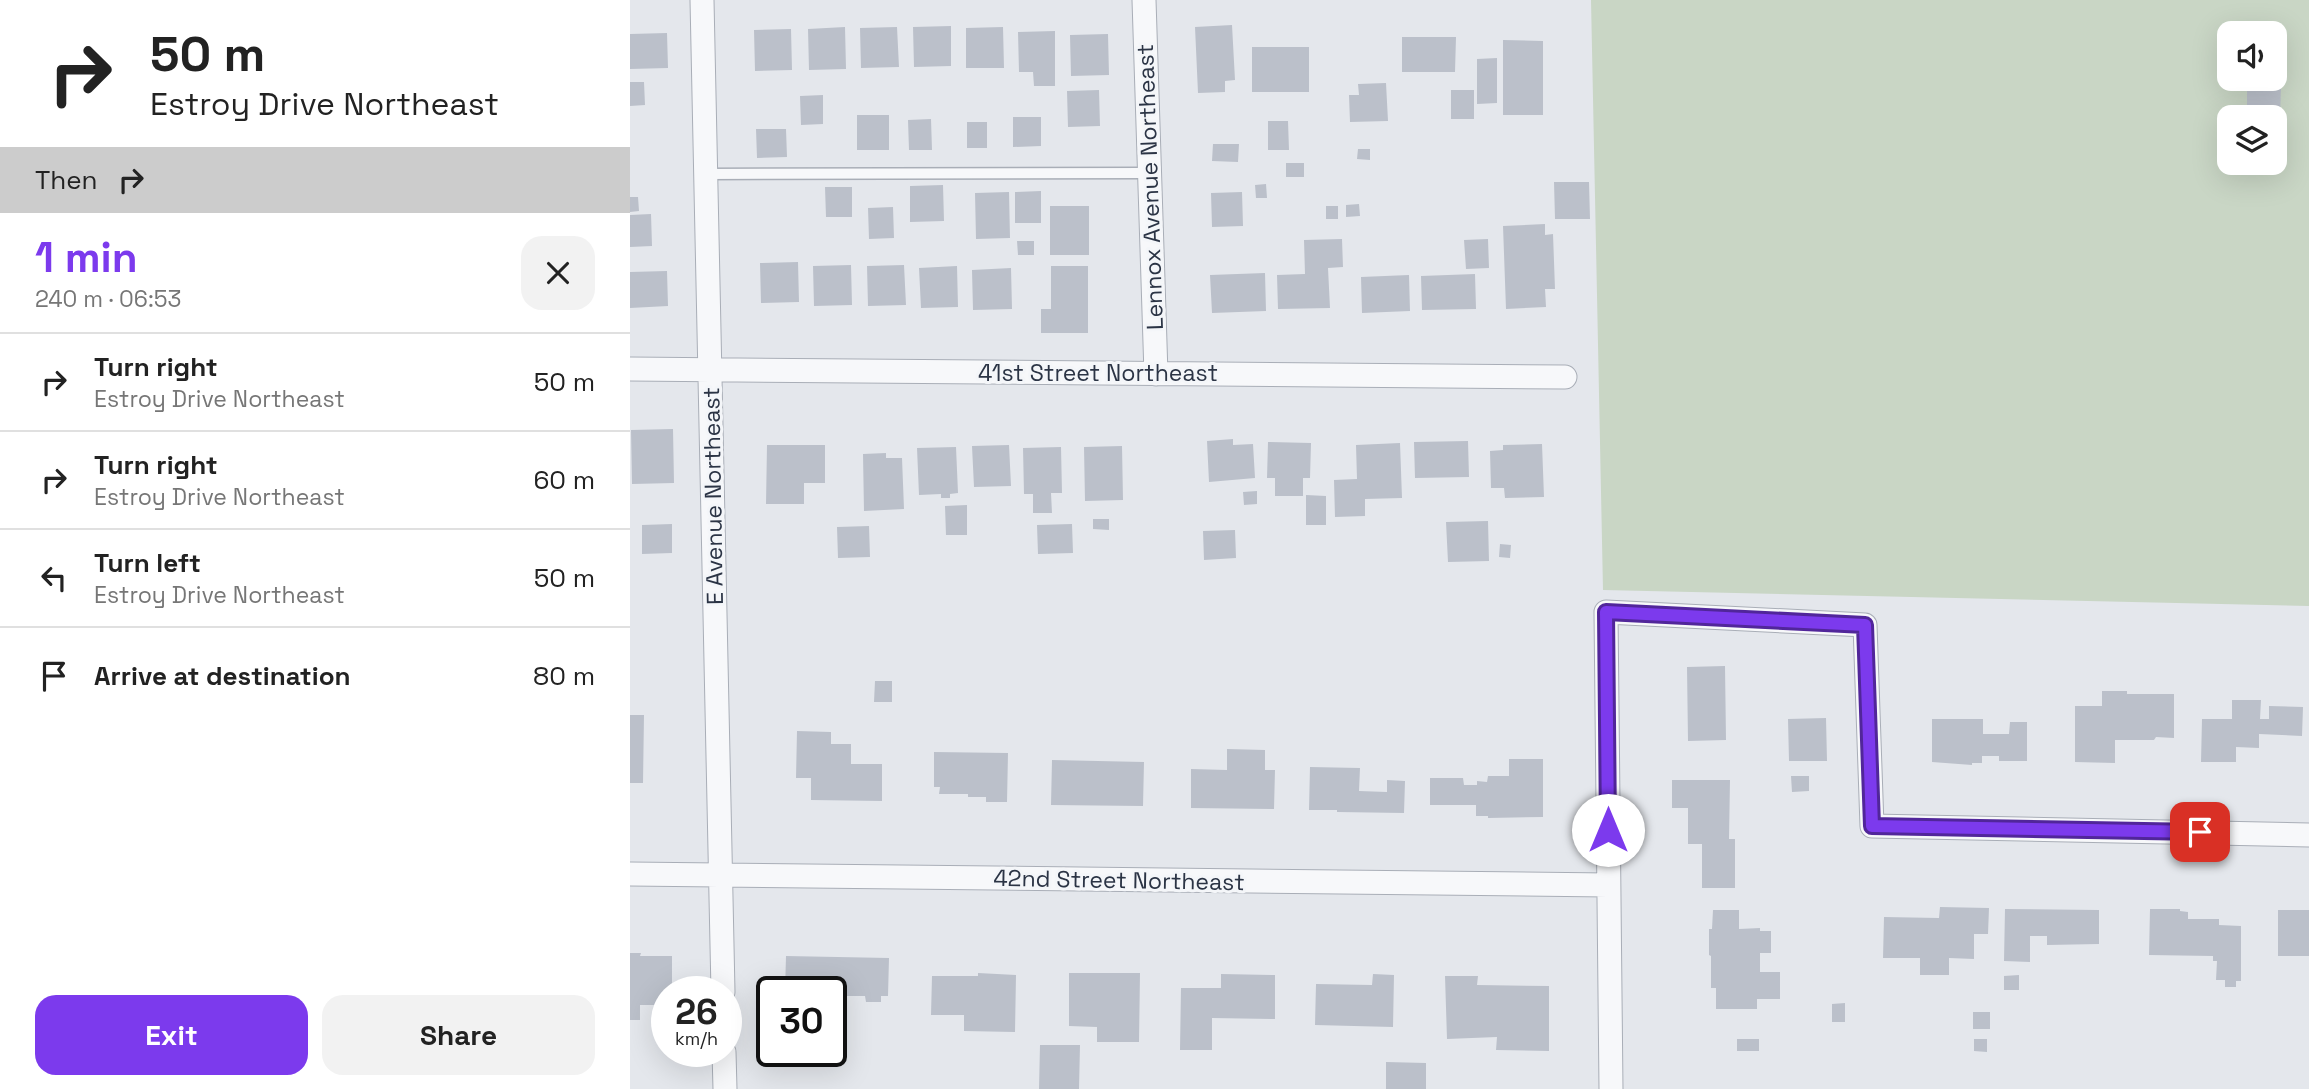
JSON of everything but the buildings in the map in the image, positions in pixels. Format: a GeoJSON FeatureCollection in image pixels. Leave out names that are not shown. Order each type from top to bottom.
{"type":"FeatureCollection","features":[{"type":"Feature","properties":{"kind":"street","name":"E Avenue Northeast"},"geometry":{"type":"LineString","coordinates":[[702,0],[723,976]]}},
{"type":"Feature","properties":{"kind":"street","name":"Lennox Avenue Northeast"},"geometry":{"type":"LineString","coordinates":[[1144,0],[1156,374]]}},
{"type":"Feature","properties":{"kind":"street","name":"41st Street Northeast"},"geometry":{"type":"LineString","coordinates":[[630,369],[1565,377]]}},
{"type":"Feature","properties":{"kind":"street"},"geometry":{"type":"LineString","coordinates":[[1611,1089],[1606,612],[1865,625],[1872,826],[2309,835]]}},
{"type":"Feature","properties":{"kind":"street","name":"42nd Street Northeast"},"geometry":{"type":"LineString","coordinates":[[630,874],[1608,885]]}},
{"type":"Feature","properties":{"kind":"street"},"geometry":{"type":"LineString","coordinates":[[724,1067],[725,1089]]}},
{"type":"Feature","properties":{"kind":"lane"},"geometry":{"type":"LineString","coordinates":[[706,174],[1150,173]]}},
{"type":"Feature","properties":{"kind":"green space"},"geometry":{"type":"Polygon","coordinates":[[[1591,0],[2309,0],[2309,606],[1603,590],[1591,0]]]}},
{"type":"Feature","properties":{"kind":"route"},"geometry":{"type":"LineString","coordinates":[[1608,830],[1606,612],[1865,625],[1872,826],[2200,832]]}}]}
